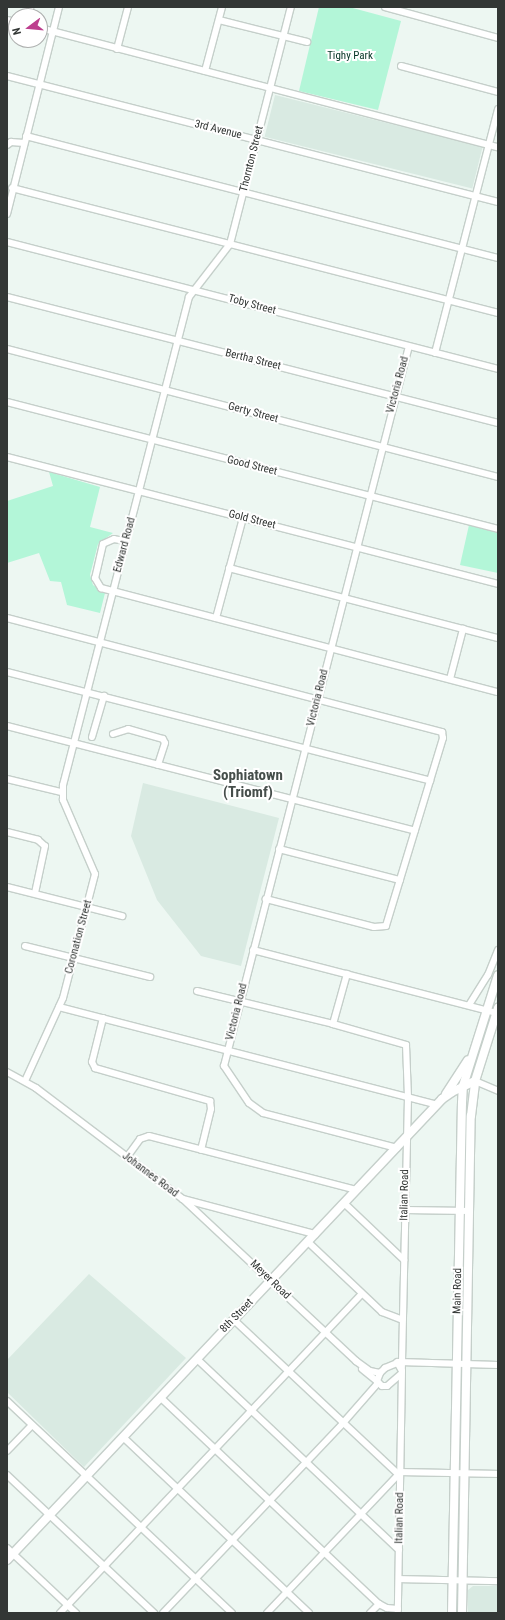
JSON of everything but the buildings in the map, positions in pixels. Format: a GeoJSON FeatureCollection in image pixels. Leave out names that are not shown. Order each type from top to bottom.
{"type":"FeatureCollection","features":[{"type":"Feature","properties":{"kind":"main road","name":"Main Road"},"geometry":{"type":"LineString","coordinates":[[462,1613],[464,1473],[459,1211],[462,1103],[464,1086],[498,974]]}},
{"type":"Feature","properties":{"kind":"main road","name":"Main Road"},"geometry":{"type":"LineString","coordinates":[[452,1613],[454,1473],[469,1211],[470,1116],[475,1081],[497,1010]]}},
{"type":"Feature","properties":{"kind":"main road"},"geometry":{"type":"LineString","coordinates":[[442,1100],[473,1054]]}},
{"type":"Feature","properties":{"kind":"main road","name":"8th Street"},"geometry":{"type":"LineString","coordinates":[[7,1560],[10,1551],[50,1515],[442,1100],[475,1081]]}},
{"type":"Feature","properties":{"kind":"main road"},"geometry":{"type":"LineString","coordinates":[[442,1100],[456,1096],[462,1103]]}},
{"type":"Feature","properties":{"kind":"street"},"geometry":{"type":"LineString","coordinates":[[7,214],[12,188],[59,7]]}},
{"type":"Feature","properties":{"kind":"street"},"geometry":{"type":"LineString","coordinates":[[117,49],[128,7]]}},
{"type":"Feature","properties":{"kind":"street"},"geometry":{"type":"LineString","coordinates":[[205,71],[222,7]]}},
{"type":"Feature","properties":{"kind":"street","name":"Thornton Street"},"geometry":{"type":"LineString","coordinates":[[189,297],[230,244],[291,7]]}},
{"type":"Feature","properties":{"kind":"street"},"geometry":{"type":"LineString","coordinates":[[385,7],[498,38]]}},
{"type":"Feature","properties":{"kind":"street"},"geometry":{"type":"LineString","coordinates":[[219,20],[307,42]]}},
{"type":"Feature","properties":{"kind":"street"},"geometry":{"type":"LineString","coordinates":[[48,30],[498,147]]}},
{"type":"Feature","properties":{"kind":"street"},"geometry":{"type":"LineString","coordinates":[[401,66],[498,92]]}},
{"type":"Feature","properties":{"kind":"street","name":"3rd Avenue"},"geometry":{"type":"LineString","coordinates":[[7,76],[498,202]]}},
{"type":"Feature","properties":{"kind":"street"},"geometry":{"type":"LineString","coordinates":[[435,352],[498,109]]}},
{"type":"Feature","properties":{"kind":"street"},"geometry":{"type":"LineString","coordinates":[[26,136],[498,258]]}},
{"type":"Feature","properties":{"kind":"street"},"geometry":{"type":"LineString","coordinates":[[7,145],[11,142],[24,143]]}},
{"type":"Feature","properties":{"kind":"street"},"geometry":{"type":"LineString","coordinates":[[12,188],[498,313]]}},
{"type":"Feature","properties":{"kind":"street","name":"Toby Street"},"geometry":{"type":"LineString","coordinates":[[7,242],[498,369]]}},
{"type":"Feature","properties":{"kind":"street","name":"Bertha Street"},"geometry":{"type":"LineString","coordinates":[[7,297],[498,423]]}},
{"type":"Feature","properties":{"kind":"street","name":"Edward Road"},"geometry":{"type":"LineString","coordinates":[[62,792],[112,591],[153,440],[189,297]]}},
{"type":"Feature","properties":{"kind":"street","name":"Victoria Road"},"geometry":{"type":"LineString","coordinates":[[397,1148],[272,1116],[257,1110],[226,1072],[224,1066],[369,496],[409,346]]}},
{"type":"Feature","properties":{"kind":"street","name":"Gerty Street"},"geometry":{"type":"LineString","coordinates":[[7,349],[498,477]]}},
{"type":"Feature","properties":{"kind":"street","name":"Good Street"},"geometry":{"type":"LineString","coordinates":[[7,402],[498,529]]}},
{"type":"Feature","properties":{"kind":"street","name":"Gold Street"},"geometry":{"type":"LineString","coordinates":[[7,457],[498,584]]}},
{"type":"Feature","properties":{"kind":"street"},"geometry":{"type":"LineString","coordinates":[[216,618],[242,518]]}},
{"type":"Feature","properties":{"kind":"street"},"geometry":{"type":"LineString","coordinates":[[126,541],[108,540],[101,547],[95,580],[101,588],[450,678],[498,692]]}},
{"type":"Feature","properties":{"kind":"street"},"geometry":{"type":"LineString","coordinates":[[228,568],[498,638]]}},
{"type":"Feature","properties":{"kind":"street"},"geometry":{"type":"LineString","coordinates":[[7,618],[318,698],[442,732],[443,738],[388,922],[383,927],[374,927],[266,899]]}},
{"type":"Feature","properties":{"kind":"street"},"geometry":{"type":"LineString","coordinates":[[450,678],[463,629]]}},
{"type":"Feature","properties":{"kind":"street"},"geometry":{"type":"LineString","coordinates":[[7,672],[430,781]]}},
{"type":"Feature","properties":{"kind":"street"},"geometry":{"type":"LineString","coordinates":[[92,737],[104,696]]}},
{"type":"Feature","properties":{"kind":"street"},"geometry":{"type":"LineString","coordinates":[[7,726],[415,831]]}},
{"type":"Feature","properties":{"kind":"street"},"geometry":{"type":"LineString","coordinates":[[113,734],[128,729],[164,740],[158,765]]}},
{"type":"Feature","properties":{"kind":"street"},"geometry":{"type":"LineString","coordinates":[[7,778],[62,792]]}},
{"type":"Feature","properties":{"kind":"street","name":"Coronation Street"},"geometry":{"type":"LineString","coordinates":[[26,1081],[59,1007],[87,907],[95,871],[62,792]]}},
{"type":"Feature","properties":{"kind":"street"},"geometry":{"type":"LineString","coordinates":[[7,832],[42,842],[45,846],[45,852],[35,893]]}},
{"type":"Feature","properties":{"kind":"street"},"geometry":{"type":"LineString","coordinates":[[279,849],[400,880]]}},
{"type":"Feature","properties":{"kind":"street"},"geometry":{"type":"LineString","coordinates":[[7,887],[122,916]]}},
{"type":"Feature","properties":{"kind":"street"},"geometry":{"type":"LineString","coordinates":[[25,946],[150,977]]}},
{"type":"Feature","properties":{"kind":"street"},"geometry":{"type":"LineString","coordinates":[[253,950],[469,1005],[487,1011],[497,1010]]}},
{"type":"Feature","properties":{"kind":"street"},"geometry":{"type":"LineString","coordinates":[[469,1005],[488,975],[498,950]]}},
{"type":"Feature","properties":{"kind":"street"},"geometry":{"type":"LineString","coordinates":[[197,990],[333,1024],[347,974]]}},
{"type":"Feature","properties":{"kind":"street"},"geometry":{"type":"LineString","coordinates":[[59,1007],[408,1097],[442,1100]]}},
{"type":"Feature","properties":{"kind":"street"},"geometry":{"type":"LineString","coordinates":[[103,1018],[92,1062],[95,1068],[210,1101],[211,1109],[201,1150]]}},
{"type":"Feature","properties":{"kind":"street","name":"Italian Road"},"geometry":{"type":"LineString","coordinates":[[333,1024],[400,1042],[406,1045],[408,1052],[403,1320],[404,1362],[402,1371],[399,1473],[398,1611]]}},
{"type":"Feature","properties":{"kind":"street","name":"Johannes Road"},"geometry":{"type":"LineString","coordinates":[[7,1072],[26,1081],[183,1199],[315,1234]]}},
{"type":"Feature","properties":{"kind":"street"},"geometry":{"type":"LineString","coordinates":[[475,1081],[498,1091]]}},
{"type":"Feature","properties":{"kind":"street"},"geometry":{"type":"LineString","coordinates":[[127,1157],[140,1139],[146,1136],[356,1190]]}},
{"type":"Feature","properties":{"kind":"street","name":"Meyer Road"},"geometry":{"type":"LineString","coordinates":[[183,1199],[381,1384]]}},
{"type":"Feature","properties":{"kind":"street"},"geometry":{"type":"LineString","coordinates":[[344,1203],[404,1260]]}},
{"type":"Feature","properties":{"kind":"street"},"geometry":{"type":"LineString","coordinates":[[405,1210],[469,1211]]}},
{"type":"Feature","properties":{"kind":"street"},"geometry":{"type":"LineString","coordinates":[[308,1242],[382,1312],[403,1320]]}},
{"type":"Feature","properties":{"kind":"street"},"geometry":{"type":"LineString","coordinates":[[60,1613],[362,1294]]}},
{"type":"Feature","properties":{"kind":"street"},"geometry":{"type":"LineString","coordinates":[[234,1320],[343,1423],[399,1473],[498,1474]]}},
{"type":"Feature","properties":{"kind":"street","name":"Italian Road"},"geometry":{"type":"LineString","coordinates":[[380,1373],[394,1363],[400,1355],[403,1338]]}},
{"type":"Feature","properties":{"kind":"street"},"geometry":{"type":"LineString","coordinates":[[197,1359],[399,1550]]}},
{"type":"Feature","properties":{"kind":"street","name":"Meyer Road"},"geometry":{"type":"LineString","coordinates":[[356,1361],[370,1371],[380,1373]]}},
{"type":"Feature","properties":{"kind":"street"},"geometry":{"type":"LineString","coordinates":[[163,1613],[197,1579],[369,1395],[381,1384],[402,1371],[411,1366],[428,1362]]}},
{"type":"Feature","properties":{"kind":"street"},"geometry":{"type":"LineString","coordinates":[[394,1363],[428,1362],[498,1365]]}},
{"type":"Feature","properties":{"kind":"street"},"geometry":{"type":"LineString","coordinates":[[394,1363],[402,1371]]}},
{"type":"Feature","properties":{"kind":"street"},"geometry":{"type":"LineString","coordinates":[[380,1373],[381,1384]]}},
{"type":"Feature","properties":{"kind":"street"},"geometry":{"type":"LineString","coordinates":[[381,1384],[397,1388],[402,1398]]}},
{"type":"Feature","properties":{"kind":"street"},"geometry":{"type":"LineString","coordinates":[[160,1397],[378,1604],[398,1611]]}},
{"type":"Feature","properties":{"kind":"street"},"geometry":{"type":"LineString","coordinates":[[7,1401],[232,1613]]}},
{"type":"Feature","properties":{"kind":"street"},"geometry":{"type":"LineString","coordinates":[[7,1451],[32,1425]]}},
{"type":"Feature","properties":{"kind":"street"},"geometry":{"type":"LineString","coordinates":[[123,1437],[233,1539],[309,1613]]}},
{"type":"Feature","properties":{"kind":"street"},"geometry":{"type":"LineString","coordinates":[[267,1613],[399,1473]]}},
{"type":"Feature","properties":{"kind":"street"},"geometry":{"type":"LineString","coordinates":[[7,1475],[154,1613]]}},
{"type":"Feature","properties":{"kind":"street"},"geometry":{"type":"LineString","coordinates":[[10,1551],[76,1613]]}},
{"type":"Feature","properties":{"kind":"street"},"geometry":{"type":"LineString","coordinates":[[398,1579],[498,1581]]}},
{"type":"Feature","properties":{"kind":"street"},"geometry":{"type":"LineString","coordinates":[[370,1613],[378,1604]]}},
{"type":"Feature","properties":{"kind":"shaded area"},"geometry":{"type":"Polygon","coordinates":[[[275,95],[483,147],[472,188],[265,137],[275,95]]]}},
{"type":"Feature","properties":{"kind":"shaded area"},"geometry":{"type":"Polygon","coordinates":[[[143,783],[279,818],[241,966],[201,956],[157,900],[131,836],[143,783]]]}},
{"type":"Feature","properties":{"kind":"shaded area"},"geometry":{"type":"Polygon","coordinates":[[[89,1274],[186,1358],[84,1467],[7,1392],[7,1360],[89,1274]]]}},
{"type":"Feature","properties":{"kind":"shaded area"},"geometry":{"type":"Polygon","coordinates":[[[473,1586],[498,1586],[498,1613],[468,1613],[468,1590],[473,1586]]]}},
{"type":"Feature","properties":{"kind":"green space","name":"Tighy Park"},"geometry":{"type":"Polygon","coordinates":[[[319,7],[349,7],[401,21],[378,110],[299,91],[319,7]]]}},
{"type":"Feature","properties":{"kind":"green space"},"geometry":{"type":"Polygon","coordinates":[[[49,472],[100,487],[90,527],[113,533],[98,544],[90,575],[93,585],[105,593],[100,613],[67,605],[61,582],[50,581],[39,553],[7,563],[7,501],[53,486],[49,472]]]}},
{"type":"Feature","properties":{"kind":"green space"},"geometry":{"type":"Polygon","coordinates":[[[469,525],[498,533],[498,573],[460,565],[469,525]]]}},
{"type":"Feature","properties":{"kind":"district","name":"Sophiatown (Triomf)"},"geometry":{"type":"Point","coordinates":[248,784]}}]}
